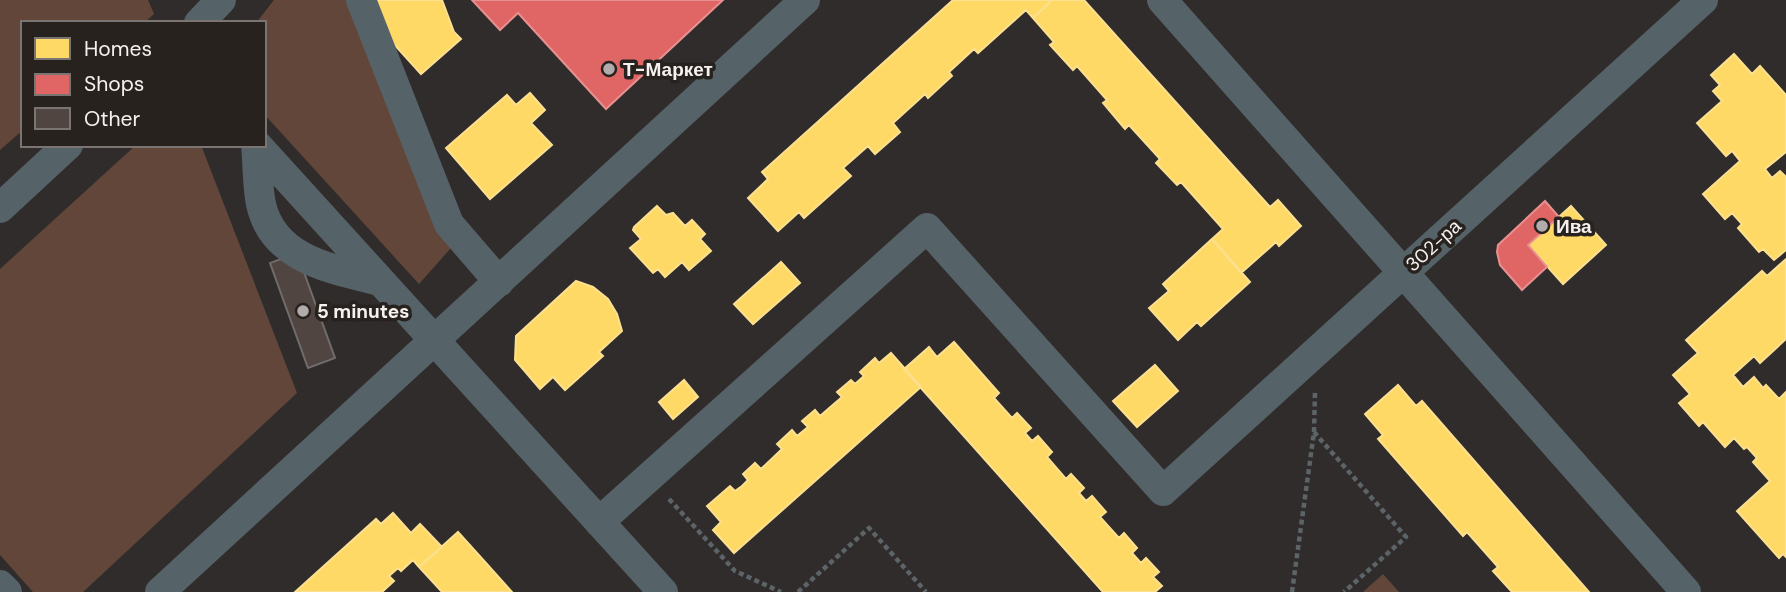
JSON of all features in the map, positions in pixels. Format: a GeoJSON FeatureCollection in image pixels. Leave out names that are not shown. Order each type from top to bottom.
{"type":"FeatureCollection","features":[{"type":"Feature","properties":{"kind":"street"},"geometry":{"type":"LineString","coordinates":[[201,21],[221,0]]}},
{"type":"Feature","properties":{"kind":"street"},"geometry":{"type":"LineString","coordinates":[[361,0],[449,224],[499,282]]}},
{"type":"Feature","properties":{"kind":"street"},"geometry":{"type":"LineString","coordinates":[[1162,0],[1686,592]]}},
{"type":"Feature","properties":{"kind":"street","name":"302-ра"},"geometry":{"type":"LineString","coordinates":[[649,477],[928,228],[1163,491],[1703,0]]}},
{"type":"Feature","properties":{"kind":"street"},"geometry":{"type":"LineString","coordinates":[[160,592],[499,282],[793,4]]}},
{"type":"Feature","properties":{"kind":"street"},"geometry":{"type":"LineString","coordinates":[[0,208],[66,147]]}},
{"type":"Feature","properties":{"kind":"street"},"geometry":{"type":"LineString","coordinates":[[257,147],[261,205],[274,236],[288,248],[324,267],[380,281]]}},
{"type":"Feature","properties":{"kind":"street"},"geometry":{"type":"LineString","coordinates":[[259,147],[663,592]]}},
{"type":"Feature","properties":{"kind":"street"},"geometry":{"type":"LineString","coordinates":[[599,522],[649,477]]}},
{"type":"Feature","properties":{"kind":"street"},"geometry":{"type":"LineString","coordinates":[[0,584],[7,592]]}},
{"type":"Feature","properties":{"kind":"path"},"geometry":{"type":"LineString","coordinates":[[1292,592],[1314,432],[1317,351]]}},
{"type":"Feature","properties":{"kind":"path"},"geometry":{"type":"LineString","coordinates":[[1314,432],[1406,537],[1343,592]]}},
{"type":"Feature","properties":{"kind":"path"},"geometry":{"type":"LineString","coordinates":[[649,477],[735,571],[781,592]]}},
{"type":"Feature","properties":{"kind":"path"},"geometry":{"type":"LineString","coordinates":[[798,592],[869,528],[926,592]]}},
{"type":"Feature","properties":{"kind":"shaded area"},"geometry":{"type":"Polygon","coordinates":[[[0,0],[148,0],[154,14],[146,21],[21,21],[21,132],[0,150],[0,0]]]}},
{"type":"Feature","properties":{"kind":"shaded area"},"geometry":{"type":"Polygon","coordinates":[[[274,0],[351,0],[451,248],[419,284],[266,116],[266,21],[258,21],[274,0]]]}},
{"type":"Feature","properties":{"kind":"shaded area"},"geometry":{"type":"Polygon","coordinates":[[[134,147],[202,147],[297,393],[83,592],[33,592],[0,555],[0,269],[134,147]]]}},
{"type":"Feature","properties":{"kind":"shaded area"},"geometry":{"type":"Polygon","coordinates":[[[1383,574],[1399,592],[1363,592],[1383,574]]]}},
{"type":"Feature","properties":{"kind":"building: Homes"},"geometry":{"type":"Polygon","coordinates":[[[373,0],[442,0],[454,32],[461,39],[421,74],[391,41],[373,0]]]}},
{"type":"Feature","properties":{"kind":"building: Homes"},"geometry":{"type":"Polygon","coordinates":[[[953,0],[1052,0],[1033,18],[1026,10],[978,53],[974,49],[949,72],[952,76],[928,98],[925,94],[893,123],[900,132],[875,154],[868,146],[843,168],[851,176],[804,218],[799,212],[778,231],[748,198],[768,179],[762,172],[953,0]]]}},
{"type":"Feature","properties":{"kind":"building: Homes"},"geometry":{"type":"Polygon","coordinates":[[[1052,0],[1084,0],[1270,207],[1278,200],[1301,226],[1279,246],[1276,242],[1241,273],[1212,239],[1223,229],[1181,182],[1177,185],[1156,163],[1160,159],[1129,125],[1125,129],[1103,103],[1107,100],[1077,66],[1073,70],[1050,45],[1054,42],[1033,18],[1052,0]]]}},
{"type":"Feature","properties":{"kind":"building: Homes"},"geometry":{"type":"Polygon","coordinates":[[[1734,54],[1752,74],[1760,66],[1786,95],[1786,152],[1765,169],[1772,178],[1780,171],[1786,177],[1786,250],[1774,260],[1763,249],[1759,252],[1738,228],[1742,224],[1732,213],[1725,219],[1703,194],[1740,161],[1732,151],[1726,156],[1697,123],[1722,101],[1713,91],[1720,85],[1711,75],[1734,54]]]}},
{"type":"Feature","properties":{"kind":"building: Homes"},"geometry":{"type":"Polygon","coordinates":[[[530,93],[545,110],[531,123],[552,145],[490,199],[446,148],[507,95],[516,105],[530,93]]]}},
{"type":"Feature","properties":{"kind":"building: Homes"},"geometry":{"type":"Polygon","coordinates":[[[657,206],[666,215],[673,213],[685,226],[692,220],[705,234],[700,239],[711,251],[689,270],[682,262],[665,277],[658,269],[653,273],[630,248],[641,239],[633,230],[634,227],[657,206]]]}},
{"type":"Feature","properties":{"kind":"building: Homes"},"geometry":{"type":"Polygon","coordinates":[[[1571,206],[1606,245],[1563,284],[1528,245],[1571,206]]]}},
{"type":"Feature","properties":{"kind":"building: Homes"},"geometry":{"type":"Polygon","coordinates":[[[1212,239],[1250,282],[1201,326],[1197,322],[1178,340],[1149,308],[1169,291],[1163,284],[1212,239]]]}},
{"type":"Feature","properties":{"kind":"building: Homes"},"geometry":{"type":"Polygon","coordinates":[[[1786,259],[1786,339],[1760,363],[1754,356],[1733,375],[1743,387],[1754,377],[1763,388],[1766,385],[1779,399],[1786,392],[1786,557],[1783,554],[1779,558],[1737,511],[1770,481],[1753,462],[1757,458],[1734,438],[1725,447],[1703,422],[1699,426],[1679,403],[1690,394],[1673,375],[1698,353],[1686,340],[1762,271],[1767,276],[1786,259]]]}},
{"type":"Feature","properties":{"kind":"building: Homes"},"geometry":{"type":"Polygon","coordinates":[[[781,262],[800,283],[753,324],[734,304],[781,262]]]}},
{"type":"Feature","properties":{"kind":"building: Homes"},"geometry":{"type":"Polygon","coordinates":[[[576,281],[593,287],[608,299],[617,314],[622,331],[599,352],[603,356],[565,390],[553,377],[540,389],[515,360],[516,336],[576,281]]]}},
{"type":"Feature","properties":{"kind":"building: Homes"},"geometry":{"type":"Polygon","coordinates":[[[954,342],[999,393],[994,398],[1012,418],[1017,413],[1031,428],[1025,433],[1032,441],[1038,436],[1052,452],[1047,457],[1066,479],[1071,474],[1084,488],[1079,493],[1086,501],[1092,496],[1106,512],[1100,517],[1119,538],[1124,533],[1137,548],[1132,553],[1141,563],[1146,558],[1159,572],[1153,577],[1162,586],[1155,592],[1103,592],[904,369],[929,347],[937,357],[954,342]]]}},
{"type":"Feature","properties":{"kind":"building: Homes"},"geometry":{"type":"Polygon","coordinates":[[[891,353],[921,387],[734,553],[713,530],[721,522],[707,506],[730,486],[735,491],[742,486],[748,480],[743,474],[755,463],[761,469],[782,449],[777,444],[792,430],[797,436],[808,427],[802,421],[815,410],[820,416],[842,397],[837,392],[851,380],[855,384],[864,376],[860,372],[875,358],[879,363],[891,353]]]}},
{"type":"Feature","properties":{"kind":"building: Homes"},"geometry":{"type":"Polygon","coordinates":[[[1155,365],[1178,391],[1137,427],[1113,401],[1155,365]]]}},
{"type":"Feature","properties":{"kind":"building: Homes"},"geometry":{"type":"Polygon","coordinates":[[[684,380],[698,397],[673,419],[659,402],[684,380]]]}},
{"type":"Feature","properties":{"kind":"building: Homes"},"geometry":{"type":"Polygon","coordinates":[[[1398,385],[1416,406],[1422,401],[1589,592],[1512,592],[1493,571],[1498,567],[1467,532],[1463,536],[1378,439],[1383,435],[1365,414],[1398,385]]]}},
{"type":"Feature","properties":{"kind":"building: Homes"},"geometry":{"type":"Polygon","coordinates":[[[393,513],[411,533],[420,524],[442,547],[419,567],[413,560],[401,571],[398,568],[389,576],[394,581],[382,592],[295,592],[376,519],[381,524],[393,513]]]}},
{"type":"Feature","properties":{"kind":"building: Homes"},"geometry":{"type":"Polygon","coordinates":[[[458,532],[512,592],[442,592],[419,567],[458,532]]]}},
{"type":"Feature","properties":{"kind":"building: Shops","name":"Т-Маркет"},"geometry":{"type":"Polygon","coordinates":[[[472,0],[723,0],[606,109],[518,13],[500,30],[472,0]]]}},
{"type":"Feature","properties":{"kind":"building: Shops"},"geometry":{"type":"Polygon","coordinates":[[[1545,201],[1559,217],[1528,245],[1547,267],[1522,290],[1500,265],[1498,245],[1545,201]]]}},
{"type":"Feature","properties":{"kind":"building: Other","name":"5 minutes"},"geometry":{"type":"Polygon","coordinates":[[[297,253],[335,358],[308,368],[270,263],[297,253]]]}},
{"type":"Feature","properties":{"kind":"place","name":"Т-Маркет"},"geometry":{"type":"Point","coordinates":[609,69]}},
{"type":"Feature","properties":{"kind":"place","name":"Ива"},"geometry":{"type":"Point","coordinates":[1542,226]}},
{"type":"Feature","properties":{"kind":"place","name":"5 minutes"},"geometry":{"type":"Point","coordinates":[303,311]}}]}
